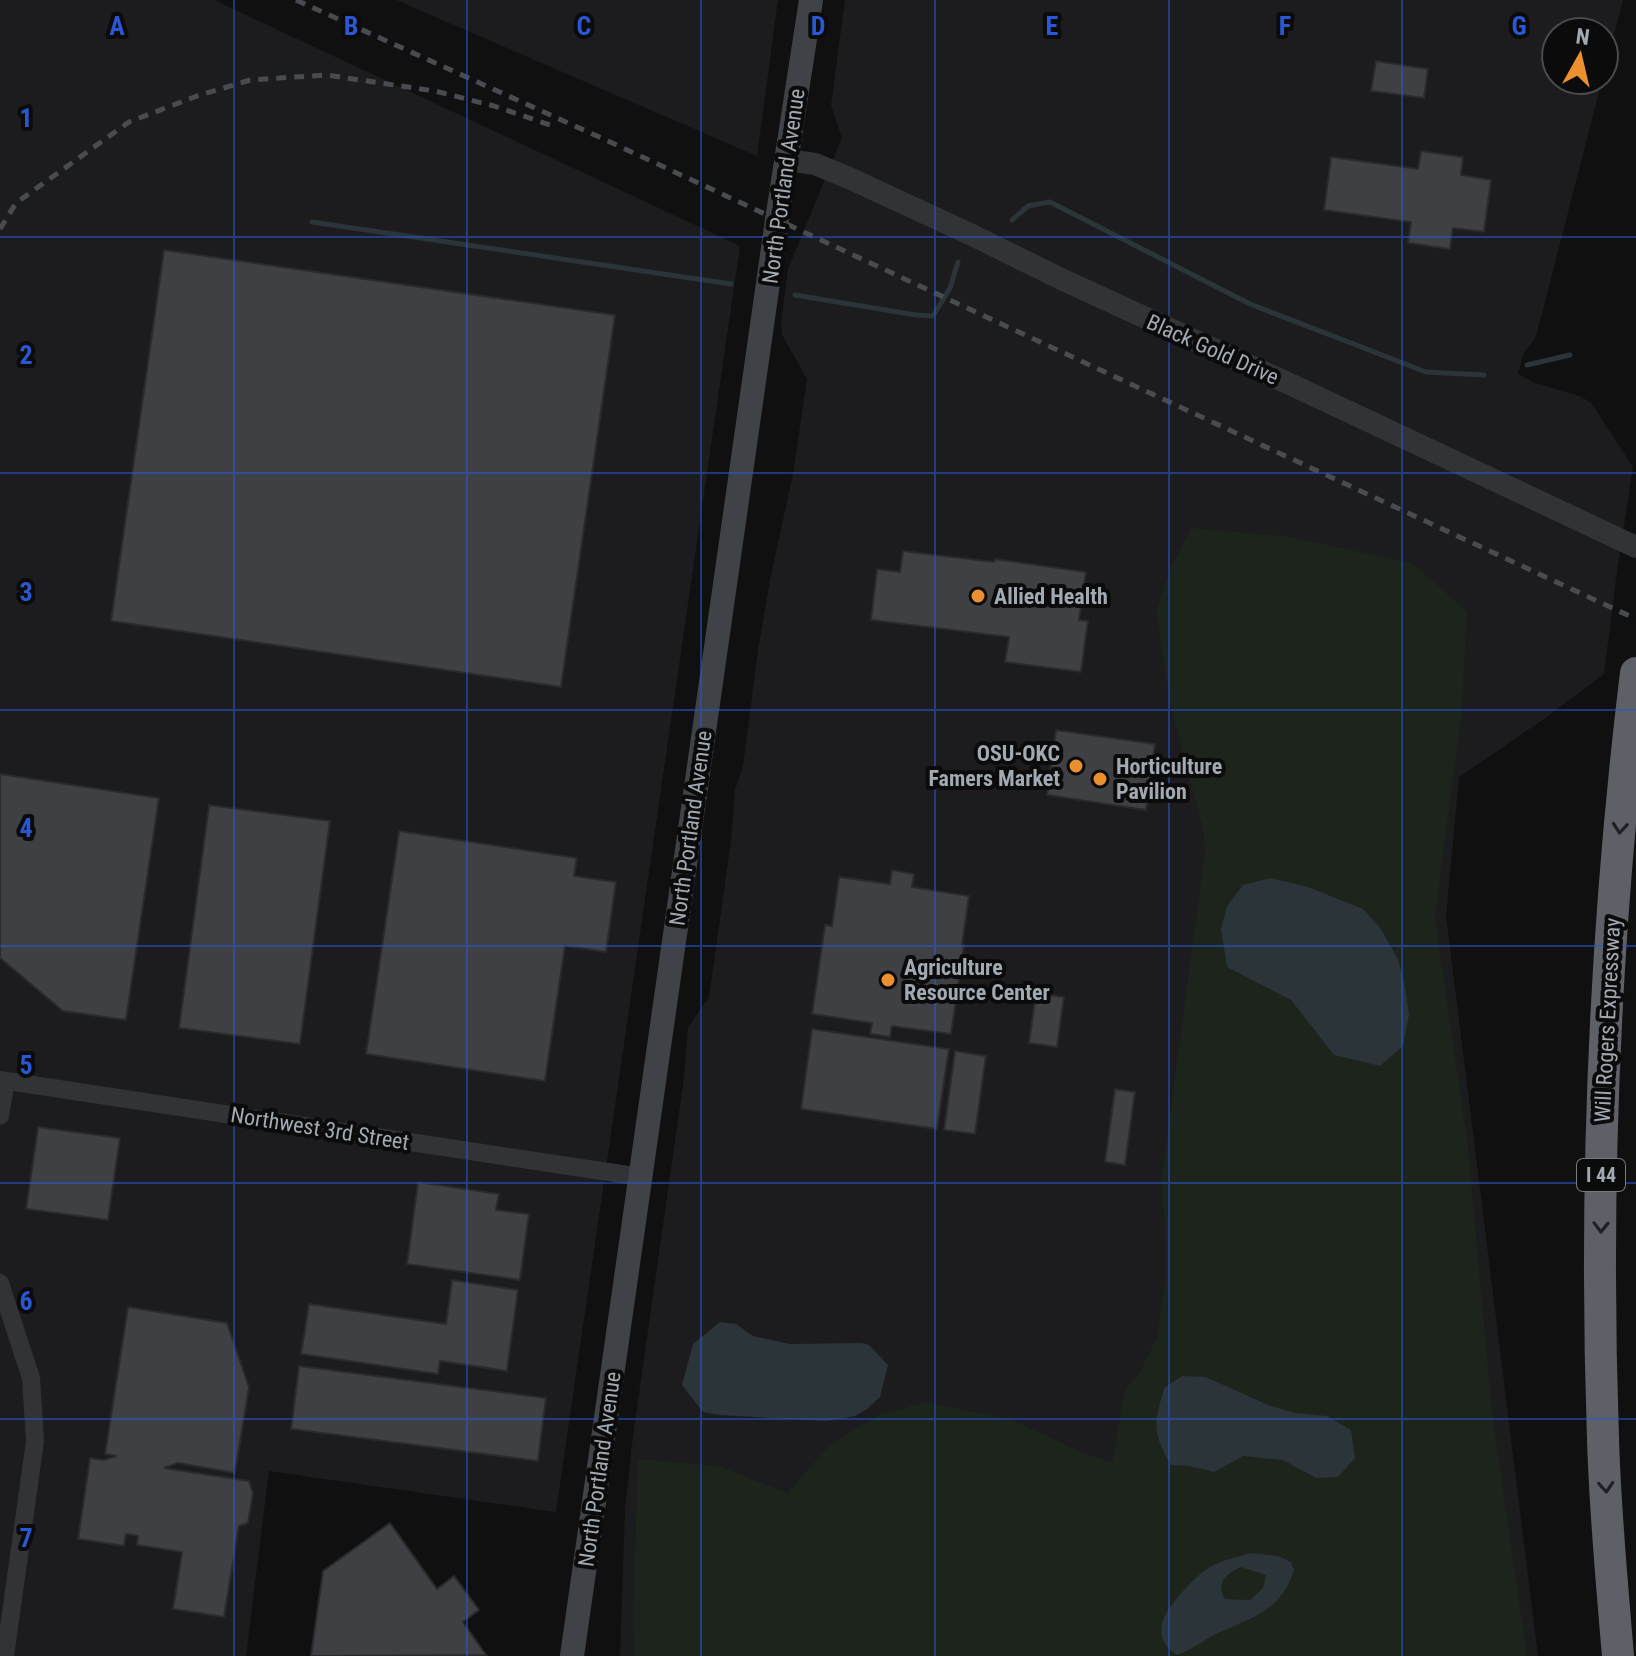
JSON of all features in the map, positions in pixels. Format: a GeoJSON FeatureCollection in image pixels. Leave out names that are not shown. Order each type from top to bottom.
{"type":"FeatureCollection","features":[{"type":"Feature","properties":{"kind":"highway","name":"Will Rogers Expressway"},"geometry":{"type":"LineString","coordinates":[[1618,1656],[1603,1440],[1600,1255],[1602,1109],[1609,956],[1635,684]]}},
{"type":"Feature","properties":{"kind":"main road","name":"North Portland Avenue"},"geometry":{"type":"LineString","coordinates":[[572,1656],[811,0]]}},
{"type":"Feature","properties":{"kind":"street","name":"Black Gold Drive"},"geometry":{"type":"LineString","coordinates":[[787,160],[815,164],[849,178],[1636,547]]}},
{"type":"Feature","properties":{"kind":"street","name":"Northwest 3rd Street"},"geometry":{"type":"LineString","coordinates":[[3,1080],[641,1177]]}},
{"type":"Feature","properties":{"kind":"street"},"geometry":{"type":"LineString","coordinates":[[0,1116],[3,1080]]}},
{"type":"Feature","properties":{"kind":"street"},"geometry":{"type":"LineString","coordinates":[[0,1283],[31,1378],[35,1441],[5,1656]]}},
{"type":"Feature","properties":{"kind":"shaded area"},"geometry":{"type":"Polygon","coordinates":[[[0,0],[214,0],[740,246],[556,1512],[269,1471],[246,1656],[0,1656],[0,0]]]}},
{"type":"Feature","properties":{"kind":"shaded area"},"geometry":{"type":"Polygon","coordinates":[[[396,0],[778,0],[757,156],[396,0]]]}},
{"type":"Feature","properties":{"kind":"shaded area"},"geometry":{"type":"Polygon","coordinates":[[[845,0],[1623,0],[1619,16],[1540,16],[1540,96],[1598,96],[1535,339],[1524,352],[1518,374],[1535,383],[1580,396],[1591,403],[1633,467],[1604,674],[1459,777],[1446,916],[1538,1656],[620,1656],[625,1509],[684,1077],[688,1027],[709,997],[735,790],[743,766],[758,650],[793,474],[807,379],[782,335],[788,269],[842,138],[831,105],[845,0]]]}},
{"type":"Feature","properties":{"kind":"shaded area"},"geometry":{"type":"Polygon","coordinates":[[[1191,528],[1285,536],[1412,563],[1467,611],[1462,708],[1435,917],[1468,1148],[1492,1412],[1527,1656],[634,1656],[638,1459],[719,1466],[787,1493],[829,1446],[878,1415],[927,1402],[1012,1420],[1086,1454],[1112,1462],[1125,1390],[1141,1370],[1157,1338],[1166,1275],[1161,1182],[1205,852],[1203,829],[1171,707],[1156,612],[1169,571],[1191,528]]]}},
{"type":"Feature","properties":{"kind":"shaded area"},"geometry":{"type":"Polygon","coordinates":[[[1271,878],[1308,887],[1363,909],[1381,929],[1398,959],[1409,1015],[1403,1046],[1380,1066],[1334,1055],[1291,1000],[1227,967],[1221,929],[1227,906],[1243,885],[1271,878]]]}},
{"type":"Feature","properties":{"kind":"shaded area"},"geometry":{"type":"Polygon","coordinates":[[[720,1322],[736,1324],[753,1336],[790,1344],[869,1345],[888,1365],[880,1397],[855,1416],[826,1421],[703,1412],[682,1385],[693,1344],[720,1322]]]}},
{"type":"Feature","properties":{"kind":"shaded area"},"geometry":{"type":"Polygon","coordinates":[[[1182,1376],[1206,1377],[1268,1405],[1295,1413],[1327,1416],[1351,1430],[1355,1458],[1338,1477],[1316,1478],[1283,1460],[1243,1456],[1214,1472],[1171,1465],[1160,1445],[1158,1411],[1164,1388],[1182,1376]]]}},
{"type":"Feature","properties":{"kind":"shaded area"},"geometry":{"type":"Polygon","coordinates":[[[1251,1553],[1278,1556],[1291,1562],[1294,1570],[1281,1596],[1253,1617],[1182,1653],[1177,1655],[1173,1652],[1164,1642],[1161,1629],[1164,1617],[1175,1601],[1189,1584],[1210,1567],[1251,1553]],[[1241,1567],[1236,1569],[1222,1583],[1222,1593],[1225,1599],[1250,1600],[1263,1588],[1266,1575],[1241,1567]]]}},
{"type":"Feature","properties":{"kind":"building"},"geometry":{"type":"Polygon","coordinates":[[[1376,61],[1428,69],[1424,98],[1371,91],[1376,61]]]}},
{"type":"Feature","properties":{"kind":"building"},"geometry":{"type":"Polygon","coordinates":[[[1421,151],[1463,157],[1461,175],[1491,180],[1484,232],[1453,228],[1450,249],[1408,243],[1411,222],[1324,210],[1331,157],[1418,169],[1421,151]]]}},
{"type":"Feature","properties":{"kind":"building"},"geometry":{"type":"Polygon","coordinates":[[[164,250],[615,315],[561,687],[111,621],[164,250]]]}},
{"type":"Feature","properties":{"kind":"building","name":"Allied Health"},"geometry":{"type":"Polygon","coordinates":[[[903,551],[994,562],[995,559],[1086,572],[1079,620],[1088,621],[1081,672],[1005,662],[1009,637],[871,620],[877,569],[900,572],[903,551]]]}},
{"type":"Feature","properties":{"kind":"building","name":"Horticulture Pavilion"},"geometry":{"type":"Polygon","coordinates":[[[1056,730],[1155,744],[1146,810],[1047,795],[1056,730]]]}},
{"type":"Feature","properties":{"kind":"building"},"geometry":{"type":"Polygon","coordinates":[[[0,774],[159,798],[126,1020],[63,1011],[0,958],[0,774]]]}},
{"type":"Feature","properties":{"kind":"building"},"geometry":{"type":"Polygon","coordinates":[[[209,805],[330,821],[300,1044],[179,1028],[209,805]]]}},
{"type":"Feature","properties":{"kind":"building"},"geometry":{"type":"Polygon","coordinates":[[[399,831],[577,858],[574,876],[616,882],[606,952],[565,946],[545,1081],[366,1054],[399,831]]]}},
{"type":"Feature","properties":{"kind":"building","name":"Agriculture Resource Center"},"geometry":{"type":"Polygon","coordinates":[[[892,870],[914,874],[912,887],[969,896],[951,1034],[892,1026],[890,1037],[870,1034],[872,1023],[812,1014],[825,925],[832,926],[839,877],[890,884],[892,870]]]}},
{"type":"Feature","properties":{"kind":"building"},"geometry":{"type":"Polygon","coordinates":[[[1036,993],[1064,997],[1057,1047],[1029,1043],[1036,993]]]}},
{"type":"Feature","properties":{"kind":"building"},"geometry":{"type":"Polygon","coordinates":[[[812,1029],[949,1049],[937,1129],[801,1109],[812,1029]]]}},
{"type":"Feature","properties":{"kind":"building"},"geometry":{"type":"Polygon","coordinates":[[[955,1051],[986,1056],[975,1134],[944,1130],[955,1051]]]}},
{"type":"Feature","properties":{"kind":"building"},"geometry":{"type":"Polygon","coordinates":[[[1115,1089],[1135,1092],[1125,1165],[1105,1162],[1115,1089]]]}},
{"type":"Feature","properties":{"kind":"building"},"geometry":{"type":"Polygon","coordinates":[[[38,1127],[120,1138],[108,1220],[26,1209],[38,1127]]]}},
{"type":"Feature","properties":{"kind":"building"},"geometry":{"type":"Polygon","coordinates":[[[418,1182],[499,1194],[496,1210],[529,1214],[520,1280],[407,1264],[418,1182]]]}},
{"type":"Feature","properties":{"kind":"building"},"geometry":{"type":"Polygon","coordinates":[[[452,1280],[518,1290],[507,1371],[440,1361],[438,1374],[301,1354],[309,1304],[446,1324],[452,1280]]]}},
{"type":"Feature","properties":{"kind":"building"},"geometry":{"type":"Polygon","coordinates":[[[128,1307],[227,1323],[249,1387],[235,1473],[178,1463],[164,1468],[249,1481],[253,1493],[248,1523],[239,1526],[224,1617],[173,1609],[182,1552],[137,1545],[138,1536],[126,1534],[124,1546],[78,1539],[90,1458],[104,1460],[117,1456],[105,1454],[128,1307]]]}},
{"type":"Feature","properties":{"kind":"building"},"geometry":{"type":"Polygon","coordinates":[[[299,1366],[546,1398],[538,1461],[291,1429],[299,1366]]]}},
{"type":"Feature","properties":{"kind":"building"},"geometry":{"type":"Polygon","coordinates":[[[390,1523],[437,1589],[454,1576],[479,1610],[463,1622],[486,1655],[311,1656],[323,1571],[390,1523]]]}},
{"type":"Feature","properties":{"kind":"waterway"},"geometry":{"type":"LineString","coordinates":[[1012,220],[1028,206],[1050,202],[1250,304],[1426,372],[1484,375]]}},
{"type":"Feature","properties":{"kind":"waterway"},"geometry":{"type":"LineString","coordinates":[[312,222],[731,284]]}},
{"type":"Feature","properties":{"kind":"waterway"},"geometry":{"type":"LineString","coordinates":[[795,295],[933,316],[950,288],[958,262]]}},
{"type":"Feature","properties":{"kind":"waterway"},"geometry":{"type":"LineString","coordinates":[[1527,365],[1570,355]]}},
{"type":"Feature","properties":{"kind":"railway"},"geometry":{"type":"LineString","coordinates":[[296,0],[608,141],[1636,619]]}},
{"type":"Feature","properties":{"kind":"railway"},"geometry":{"type":"LineString","coordinates":[[0,229],[16,203],[129,122],[250,80],[326,75],[435,91],[550,125]]}},
{"type":"Feature","properties":{"kind":"place","name":"Allied Health"},"geometry":{"type":"Point","coordinates":[978,596]}},
{"type":"Feature","properties":{"kind":"place","name":"OSU-OKC Famers Market"},"geometry":{"type":"Point","coordinates":[1076,766]}},
{"type":"Feature","properties":{"kind":"place","name":"Horticulture Pavilion"},"geometry":{"type":"Point","coordinates":[1100,779]}},
{"type":"Feature","properties":{"kind":"place","name":"Agriculture Resource Center"},"geometry":{"type":"Point","coordinates":[888,980]}}]}
